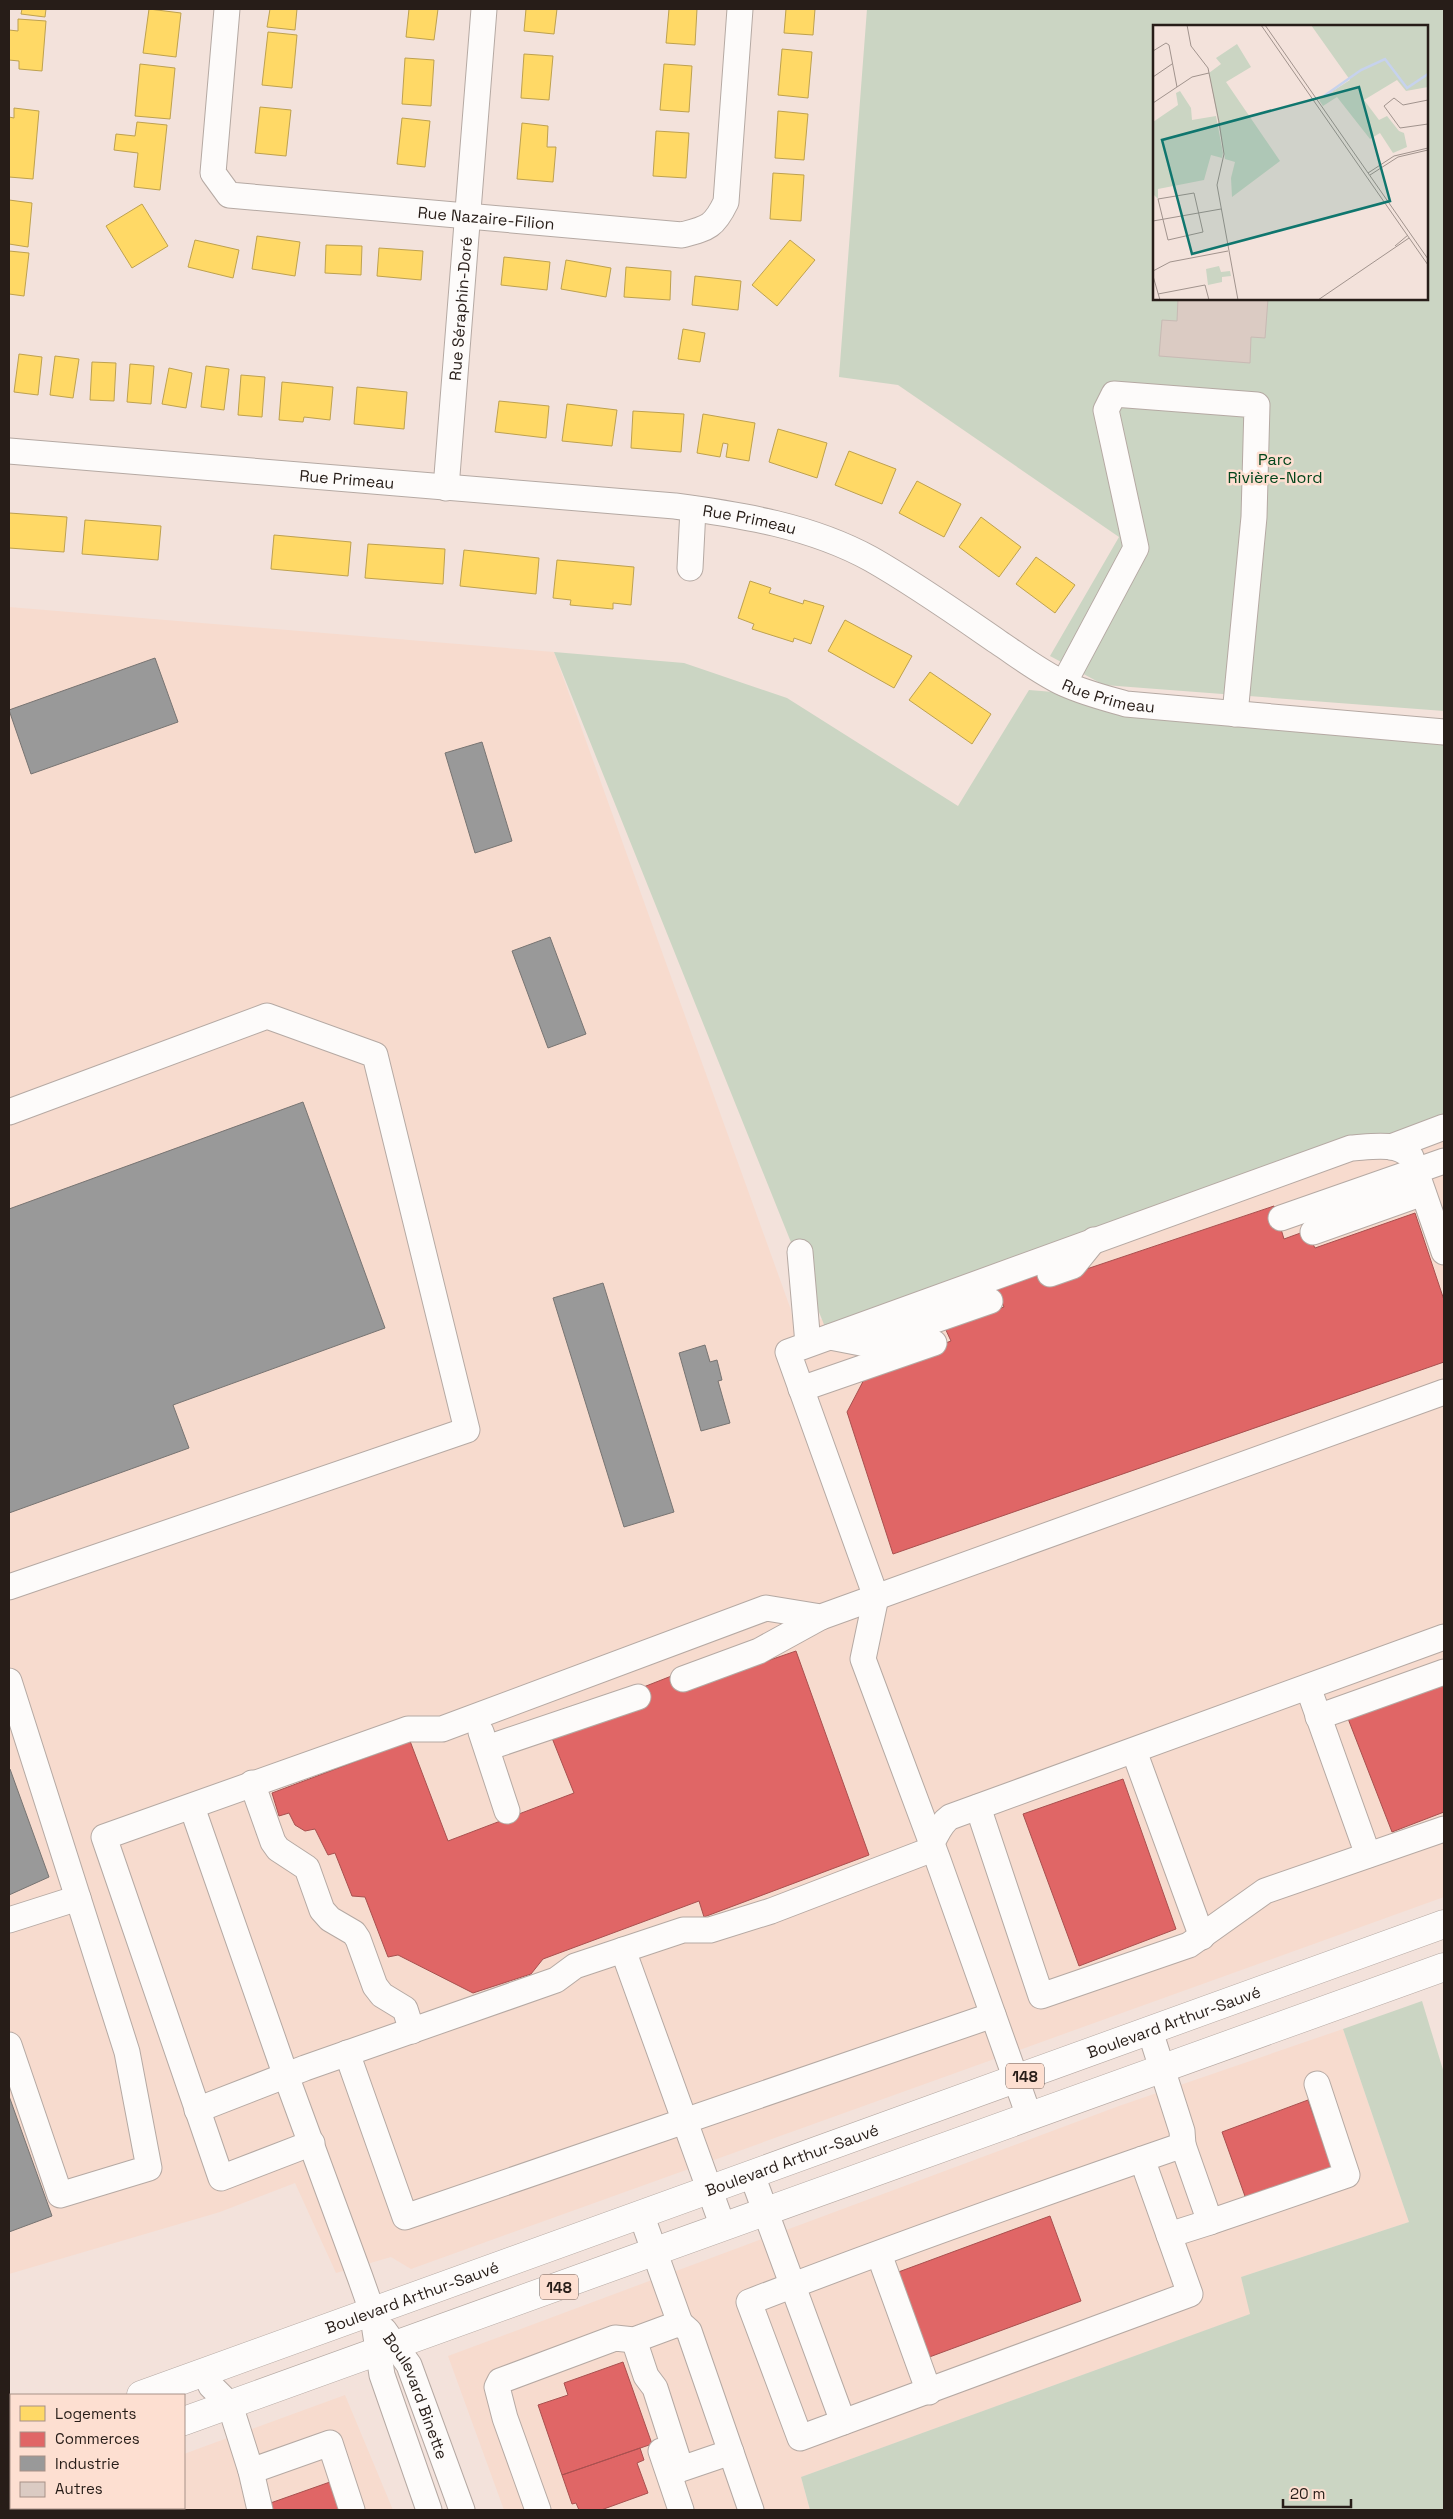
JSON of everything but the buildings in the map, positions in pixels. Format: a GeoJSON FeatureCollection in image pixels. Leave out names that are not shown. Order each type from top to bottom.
{"type":"FeatureCollection","features":[{"type":"Feature","properties":{"kind":"main road","name":"Boulevard Arthur-Sauvé"},"geometry":{"type":"LineString","coordinates":[[144,2394],[1444,1924]]}},
{"type":"Feature","properties":{"kind":"main road","name":"148"},"geometry":{"type":"LineString","coordinates":[[185,2421],[230,2405],[391,2360],[656,2252],[1444,1967]]}},
{"type":"Feature","properties":{"kind":"street","name":"Rue Nazaire-Filion"},"geometry":{"type":"LineString","coordinates":[[227,9],[213,174],[229,195],[682,235],[708,228],[718,217],[726,202],[740,9]]}},
{"type":"Feature","properties":{"kind":"street","name":"Rue Séraphin-Doré"},"geometry":{"type":"LineString","coordinates":[[446,488],[484,9]]}},
{"type":"Feature","properties":{"kind":"street"},"geometry":{"type":"LineString","coordinates":[[1064,683],[1136,548],[1106,410],[1114,394],[1258,404],[1254,517],[1235,714]]}},
{"type":"Feature","properties":{"kind":"street","name":"Rue Primeau"},"geometry":{"type":"LineString","coordinates":[[9,451],[693,509],[744,516],[782,525],[869,558],[914,585],[1036,668],[1092,695],[1126,704],[1444,732]]}},
{"type":"Feature","properties":{"kind":"street"},"geometry":{"type":"LineString","coordinates":[[690,568],[693,509]]}},
{"type":"Feature","properties":{"kind":"street"},"geometry":{"type":"LineString","coordinates":[[9,1112],[267,1016],[375,1054],[467,1430],[9,1587]]}},
{"type":"Feature","properties":{"kind":"street"},"geometry":{"type":"LineString","coordinates":[[1029,2116],[932,1844],[863,1659],[876,1597],[788,1352],[1094,1239],[1351,1148],[1391,1147],[1444,1127]]}},
{"type":"Feature","properties":{"kind":"street"},"geometry":{"type":"LineString","coordinates":[[1391,1147],[1406,1152],[1427,1190],[1444,1252]]}},
{"type":"Feature","properties":{"kind":"street"},"geometry":{"type":"LineString","coordinates":[[1313,1232],[1427,1190],[1444,1161]]}},
{"type":"Feature","properties":{"kind":"street"},"geometry":{"type":"LineString","coordinates":[[1281,1218],[1427,1190]]}},
{"type":"Feature","properties":{"kind":"street"},"geometry":{"type":"LineString","coordinates":[[1050,1274],[1073,1266],[1094,1239]]}},
{"type":"Feature","properties":{"kind":"street"},"geometry":{"type":"LineString","coordinates":[[800,1252],[818,1340]]}},
{"type":"Feature","properties":{"kind":"street"},"geometry":{"type":"LineString","coordinates":[[818,1340],[866,1344],[990,1301]]}},
{"type":"Feature","properties":{"kind":"street"},"geometry":{"type":"LineString","coordinates":[[801,1389],[934,1343]]}},
{"type":"Feature","properties":{"kind":"street"},"geometry":{"type":"LineString","coordinates":[[683,1679],[759,1651],[822,1618],[876,1597],[1444,1392]]}},
{"type":"Feature","properties":{"kind":"street"},"geometry":{"type":"LineString","coordinates":[[312,2143],[221,2178],[104,1837],[408,1729],[442,1728],[766,1608],[822,1618]]}},
{"type":"Feature","properties":{"kind":"street"},"geometry":{"type":"LineString","coordinates":[[197,2110],[347,2053],[556,1980],[575,1966],[683,1930],[710,1930],[771,1911],[920,1854],[932,1844],[944,1822],[978,1807],[1444,1637]]}},
{"type":"Feature","properties":{"kind":"street"},"geometry":{"type":"LineString","coordinates":[[1318,1717],[1444,1672]]}},
{"type":"Feature","properties":{"kind":"street"},"geometry":{"type":"LineString","coordinates":[[9,1681],[127,2052],[149,2168],[60,2194],[9,2045]]}},
{"type":"Feature","properties":{"kind":"street"},"geometry":{"type":"LineString","coordinates":[[1308,1687],[1368,1855]]}},
{"type":"Feature","properties":{"kind":"street"},"geometry":{"type":"LineString","coordinates":[[486,1748],[638,1696]]}},
{"type":"Feature","properties":{"kind":"street"},"geometry":{"type":"LineString","coordinates":[[475,1716],[507,1811]]}},
{"type":"Feature","properties":{"kind":"street"},"geometry":{"type":"LineString","coordinates":[[1134,1751],[1202,1937]]}},
{"type":"Feature","properties":{"kind":"street"},"geometry":{"type":"LineString","coordinates":[[252,1783],[273,1842],[278,1849],[307,1868],[322,1910],[330,1919],[354,1933],[358,1939],[375,1986],[382,1995],[405,2009],[412,2030]]}},
{"type":"Feature","properties":{"kind":"street","name":"Boulevard Binette"},"geometry":{"type":"LineString","coordinates":[[192,1807],[372,2311],[391,2360],[462,2509]]}},
{"type":"Feature","properties":{"kind":"street"},"geometry":{"type":"LineString","coordinates":[[978,1807],[1041,1996],[1189,1945],[1265,1891],[1444,1829]]}},
{"type":"Feature","properties":{"kind":"street"},"geometry":{"type":"LineString","coordinates":[[9,1920],[78,1898]]}},
{"type":"Feature","properties":{"kind":"street"},"geometry":{"type":"LineString","coordinates":[[623,1950],[723,2227]]}},
{"type":"Feature","properties":{"kind":"street"},"geometry":{"type":"LineString","coordinates":[[347,2053],[405,2217],[993,2015]]}},
{"type":"Feature","properties":{"kind":"street"},"geometry":{"type":"LineString","coordinates":[[1150,2031],[1182,2131],[1183,2144],[1210,2222]]}},
{"type":"Feature","properties":{"kind":"street"},"geometry":{"type":"LineString","coordinates":[[1169,2235],[1347,2175],[1317,2084]]}},
{"type":"Feature","properties":{"kind":"street"},"geometry":{"type":"LineString","coordinates":[[1142,2159],[1190,2294],[929,2392],[800,2438],[749,2302],[1183,2144]]}},
{"type":"Feature","properties":{"kind":"street"},"geometry":{"type":"LineString","coordinates":[[752,2174],[843,2422]]}},
{"type":"Feature","properties":{"kind":"street"},"geometry":{"type":"LineString","coordinates":[[641,2214],[680,2323],[689,2331],[751,2510]]}},
{"type":"Feature","properties":{"kind":"street"},"geometry":{"type":"LineString","coordinates":[[879,2254],[929,2392]]}},
{"type":"Feature","properties":{"kind":"street"},"geometry":{"type":"LineString","coordinates":[[532,2509],[496,2392],[498,2383],[615,2338],[634,2340],[680,2323]]}},
{"type":"Feature","properties":{"kind":"street"},"geometry":{"type":"LineString","coordinates":[[634,2340],[646,2376],[655,2388],[681,2469],[731,2452]]}},
{"type":"Feature","properties":{"kind":"street","name":"Boulevard Binette"},"geometry":{"type":"LineString","coordinates":[[391,2360],[429,2510]]}},
{"type":"Feature","properties":{"kind":"street"},"geometry":{"type":"LineString","coordinates":[[205,2372],[210,2386],[230,2405],[260,2510]]}},
{"type":"Feature","properties":{"kind":"street"},"geometry":{"type":"LineString","coordinates":[[646,2376],[644,2404],[681,2510]]}},
{"type":"Feature","properties":{"kind":"street"},"geometry":{"type":"LineString","coordinates":[[250,2471],[330,2443],[352,2510]]}},
{"type":"Feature","properties":{"kind":"shaded area"},"geometry":{"type":"Polygon","coordinates":[[[9,607],[554,652],[791,1310],[794,1328],[1444,1112],[1444,1897],[411,2269],[391,2257],[336,2273],[295,2183],[220,2212],[9,2274],[9,607]]]}},
{"type":"Feature","properties":{"kind":"shaded area"},"geometry":{"type":"Polygon","coordinates":[[[1343,2029],[1409,2222],[1241,2277],[1251,2314],[801,2477],[810,2510],[504,2510],[448,2356],[1119,2106],[1343,2029]]]}},
{"type":"Feature","properties":{"kind":"shaded area"},"geometry":{"type":"Polygon","coordinates":[[[345,2395],[393,2510],[31,2510],[185,2509],[185,2454],[345,2395]]]}},
{"type":"Feature","properties":{"kind":"green space","name":"Parc Rivière-Nord"},"geometry":{"type":"Polygon","coordinates":[[[867,9],[1444,9],[1444,711],[1104,685],[1050,656],[1119,537],[898,385],[839,377],[867,9]]]}},
{"type":"Feature","properties":{"kind":"green space"},"geometry":{"type":"Polygon","coordinates":[[[554,652],[684,663],[787,698],[958,806],[1029,690],[1444,724],[1444,1123],[829,1337],[554,652]]]}},
{"type":"Feature","properties":{"kind":"green space"},"geometry":{"type":"Polygon","coordinates":[[[1422,2001],[1444,2073],[1444,2510],[810,2510],[801,2477],[1250,2314],[1241,2277],[1409,2222],[1343,2029],[1422,2001]]]}}]}
